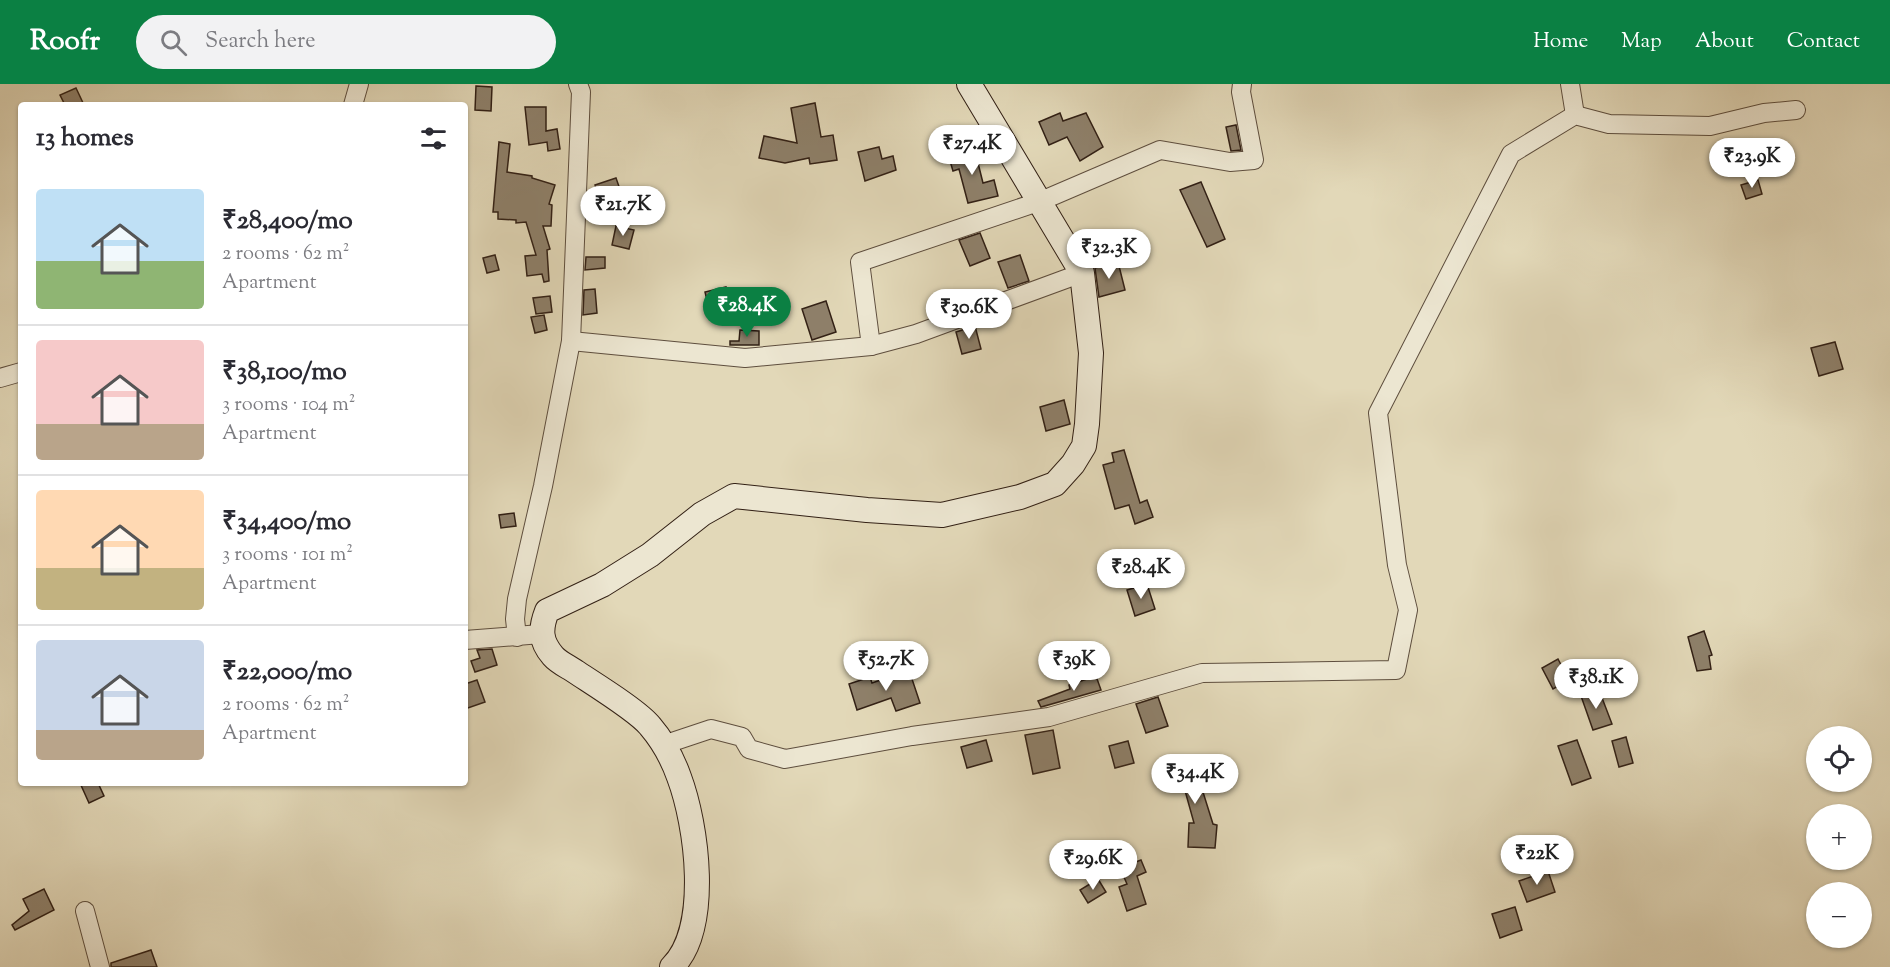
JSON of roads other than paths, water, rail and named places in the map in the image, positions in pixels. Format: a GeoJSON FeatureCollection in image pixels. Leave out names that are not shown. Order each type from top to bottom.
{"type":"FeatureCollection","features":[{"type":"Feature","properties":{"kind":"main road"},"geometry":{"type":"LineString","coordinates":[[672,967],[688,942],[697,890],[691,821],[679,776],[663,745],[648,724],[555,658],[543,641],[541,626],[547,611],[573,600],[631,567],[702,514],[734,496],[867,510],[942,515],[1020,496],[1055,484],[1073,464],[1084,446],[1088,424],[1090,352],[1082,273],[969,84]]}},
{"type":"Feature","properties":{"kind":"street"},"geometry":{"type":"LineString","coordinates":[[353,102],[359,84]]}},
{"type":"Feature","properties":{"kind":"street"},"geometry":{"type":"LineString","coordinates":[[517,637],[515,619],[517,599],[543,486],[571,341],[581,92],[578,84]]}},
{"type":"Feature","properties":{"kind":"street"},"geometry":{"type":"LineString","coordinates":[[871,346],[860,262],[1041,201],[1160,150],[1230,162],[1254,160],[1240,92],[1242,84]]}},
{"type":"Feature","properties":{"kind":"street"},"geometry":{"type":"LineString","coordinates":[[1570,84],[1575,115]]}},
{"type":"Feature","properties":{"kind":"street"},"geometry":{"type":"LineString","coordinates":[[663,745],[711,729],[742,738],[749,749],[784,759],[912,735],[1049,717],[1202,673],[1396,670],[1408,610],[1397,565],[1378,413],[1511,154],[1575,115],[1609,124],[1710,126],[1764,113],[1796,110]]}},
{"type":"Feature","properties":{"kind":"street"},"geometry":{"type":"LineString","coordinates":[[571,341],[745,358],[871,346],[916,334],[1082,273]]}},
{"type":"Feature","properties":{"kind":"street"},"geometry":{"type":"LineString","coordinates":[[0,378],[18,373]]}},
{"type":"Feature","properties":{"kind":"street"},"geometry":{"type":"LineString","coordinates":[[468,640],[542,634]]}},
{"type":"Feature","properties":{"kind":"street"},"geometry":{"type":"LineString","coordinates":[[86,911],[100,967]]}}]}
